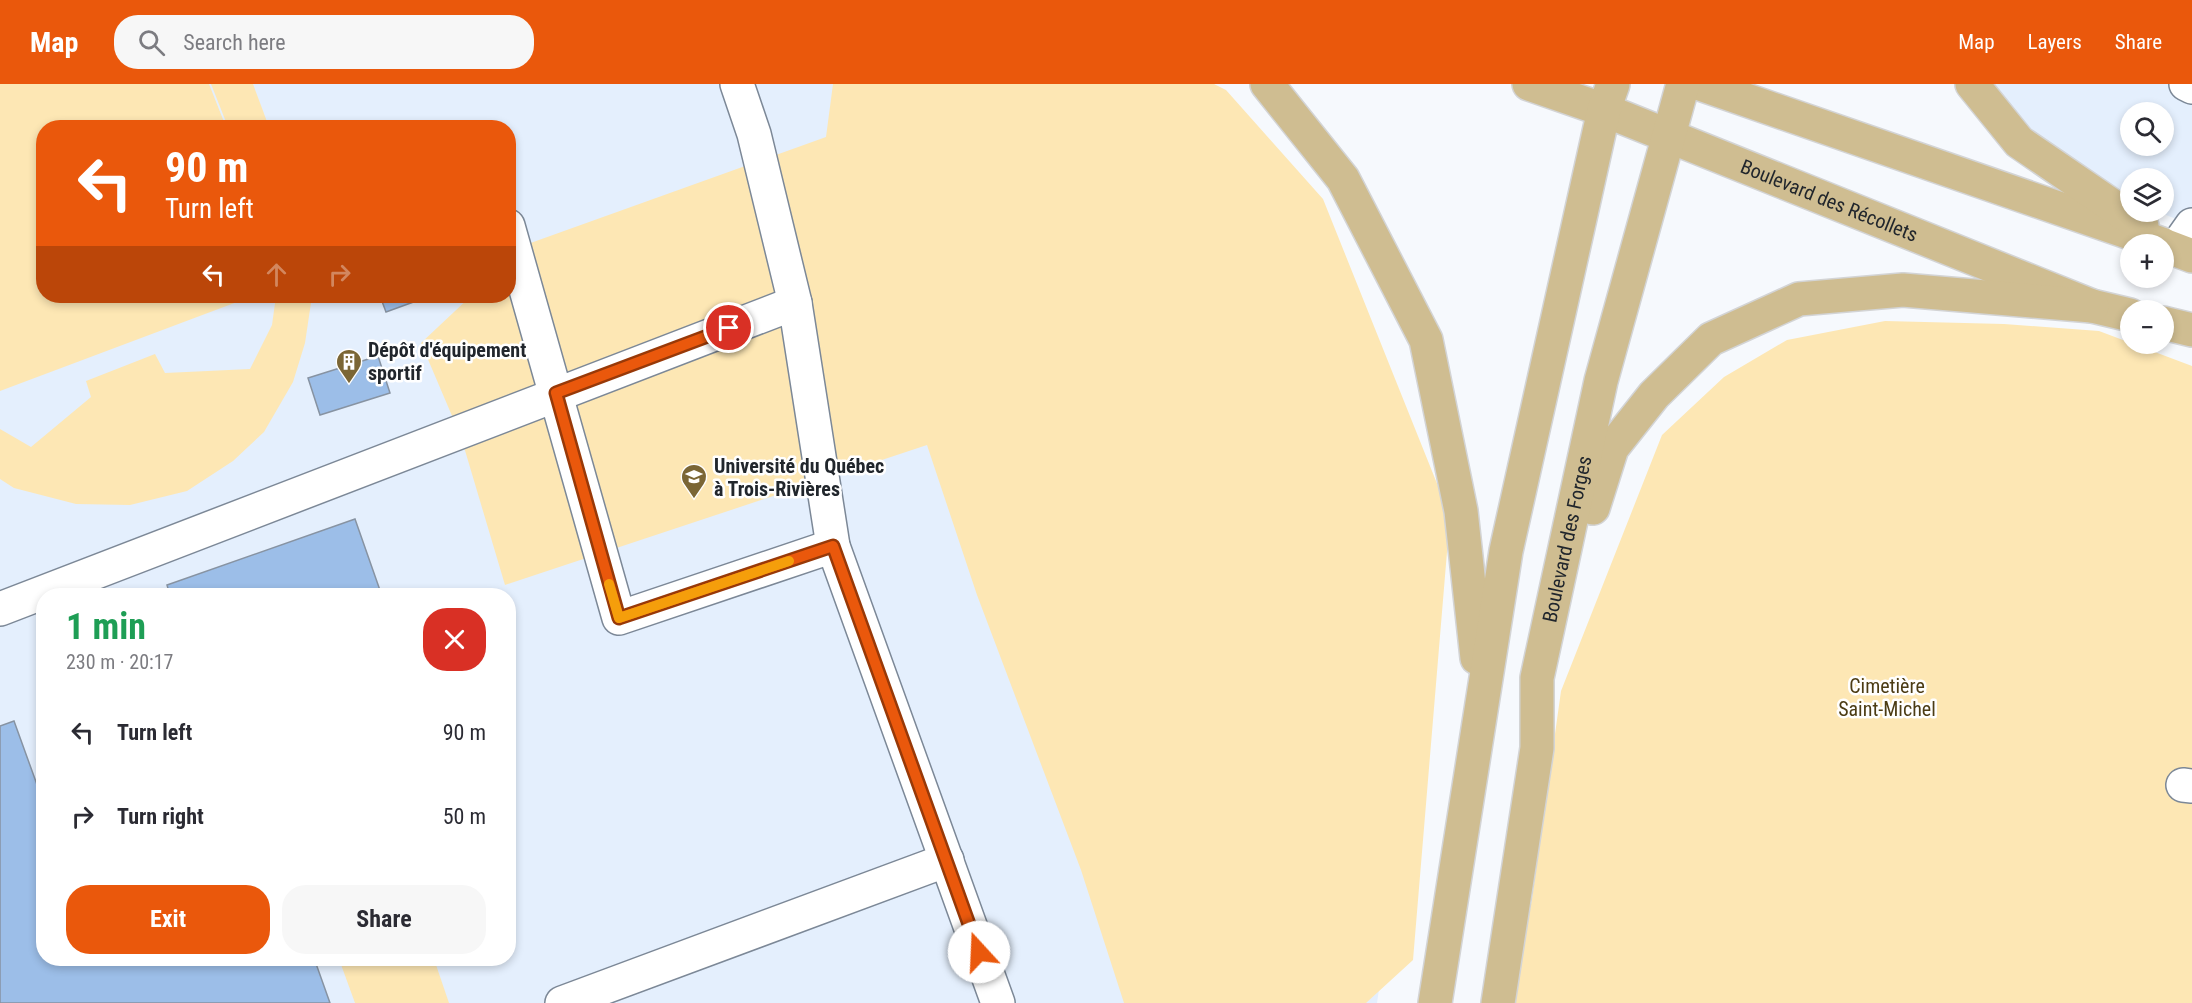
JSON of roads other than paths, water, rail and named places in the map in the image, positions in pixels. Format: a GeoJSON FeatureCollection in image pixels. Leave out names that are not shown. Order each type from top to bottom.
{"type":"FeatureCollection","features":[{"type":"Feature","properties":{"kind":"main road"},"geometry":{"type":"LineString","coordinates":[[1267,84],[1343,178],[1426,340],[1461,511],[1482,700]]}},
{"type":"Feature","properties":{"kind":"main road","name":"Boulevard des Récollets"},"geometry":{"type":"LineString","coordinates":[[1529,84],[1609,97],[1669,137],[2092,306],[2120,313]]}},
{"type":"Feature","properties":{"kind":"main road","name":"Boulevard des Forges"},"geometry":{"type":"LineString","coordinates":[[1498,1003],[1537,748],[1537,678],[1601,381],[1683,84]]}},
{"type":"Feature","properties":{"kind":"main road"},"geometry":{"type":"LineString","coordinates":[[1700,84],[2177,244]]}},
{"type":"Feature","properties":{"kind":"main road"},"geometry":{"type":"LineString","coordinates":[[1972,84],[2019,142],[2177,244]]}},
{"type":"Feature","properties":{"kind":"main road"},"geometry":{"type":"LineString","coordinates":[[1435,1003],[1506,551],[1609,97]]}},
{"type":"Feature","properties":{"kind":"main road"},"geometry":{"type":"LineString","coordinates":[[1537,678],[1612,448],[1654,396],[1711,339],[1799,299],[1903,290],[2092,306]]}},
{"type":"Feature","properties":{"kind":"main road"},"geometry":{"type":"LineString","coordinates":[[2174,326],[2192,330]]}},
{"type":"Feature","properties":{"kind":"lane"},"geometry":{"type":"LineString","coordinates":[[737,84],[754,134],[795,303],[833,546],[998,1003]]}},
{"type":"Feature","properties":{"kind":"lane"},"geometry":{"type":"LineString","coordinates":[[2186,84],[2192,87]]}},
{"type":"Feature","properties":{"kind":"lane"},"geometry":{"type":"LineString","coordinates":[[516,254],[619,618],[833,546]]}},
{"type":"Feature","properties":{"kind":"lane"},"geometry":{"type":"LineString","coordinates":[[54,588],[556,393],[795,303]]}},
{"type":"Feature","properties":{"kind":"lane"},"geometry":{"type":"LineString","coordinates":[[0,609],[36,595]]}},
{"type":"Feature","properties":{"kind":"lane"},"geometry":{"type":"LineString","coordinates":[[562,1003],[947,860]]}},
{"type":"Feature","properties":{"kind":"place","name":"Dépôt d'équipement sportif"},"geometry":{"type":"Point","coordinates":[349,385]}},
{"type":"Feature","properties":{"kind":"place","name":"Université du Québec à Trois-Rivières"},"geometry":{"type":"Point","coordinates":[694,500]}},
{"type":"Feature","properties":{"kind":"park label","name":"Cimetière Saint-Michel"},"geometry":{"type":"Point","coordinates":[1887,698]}}]}
